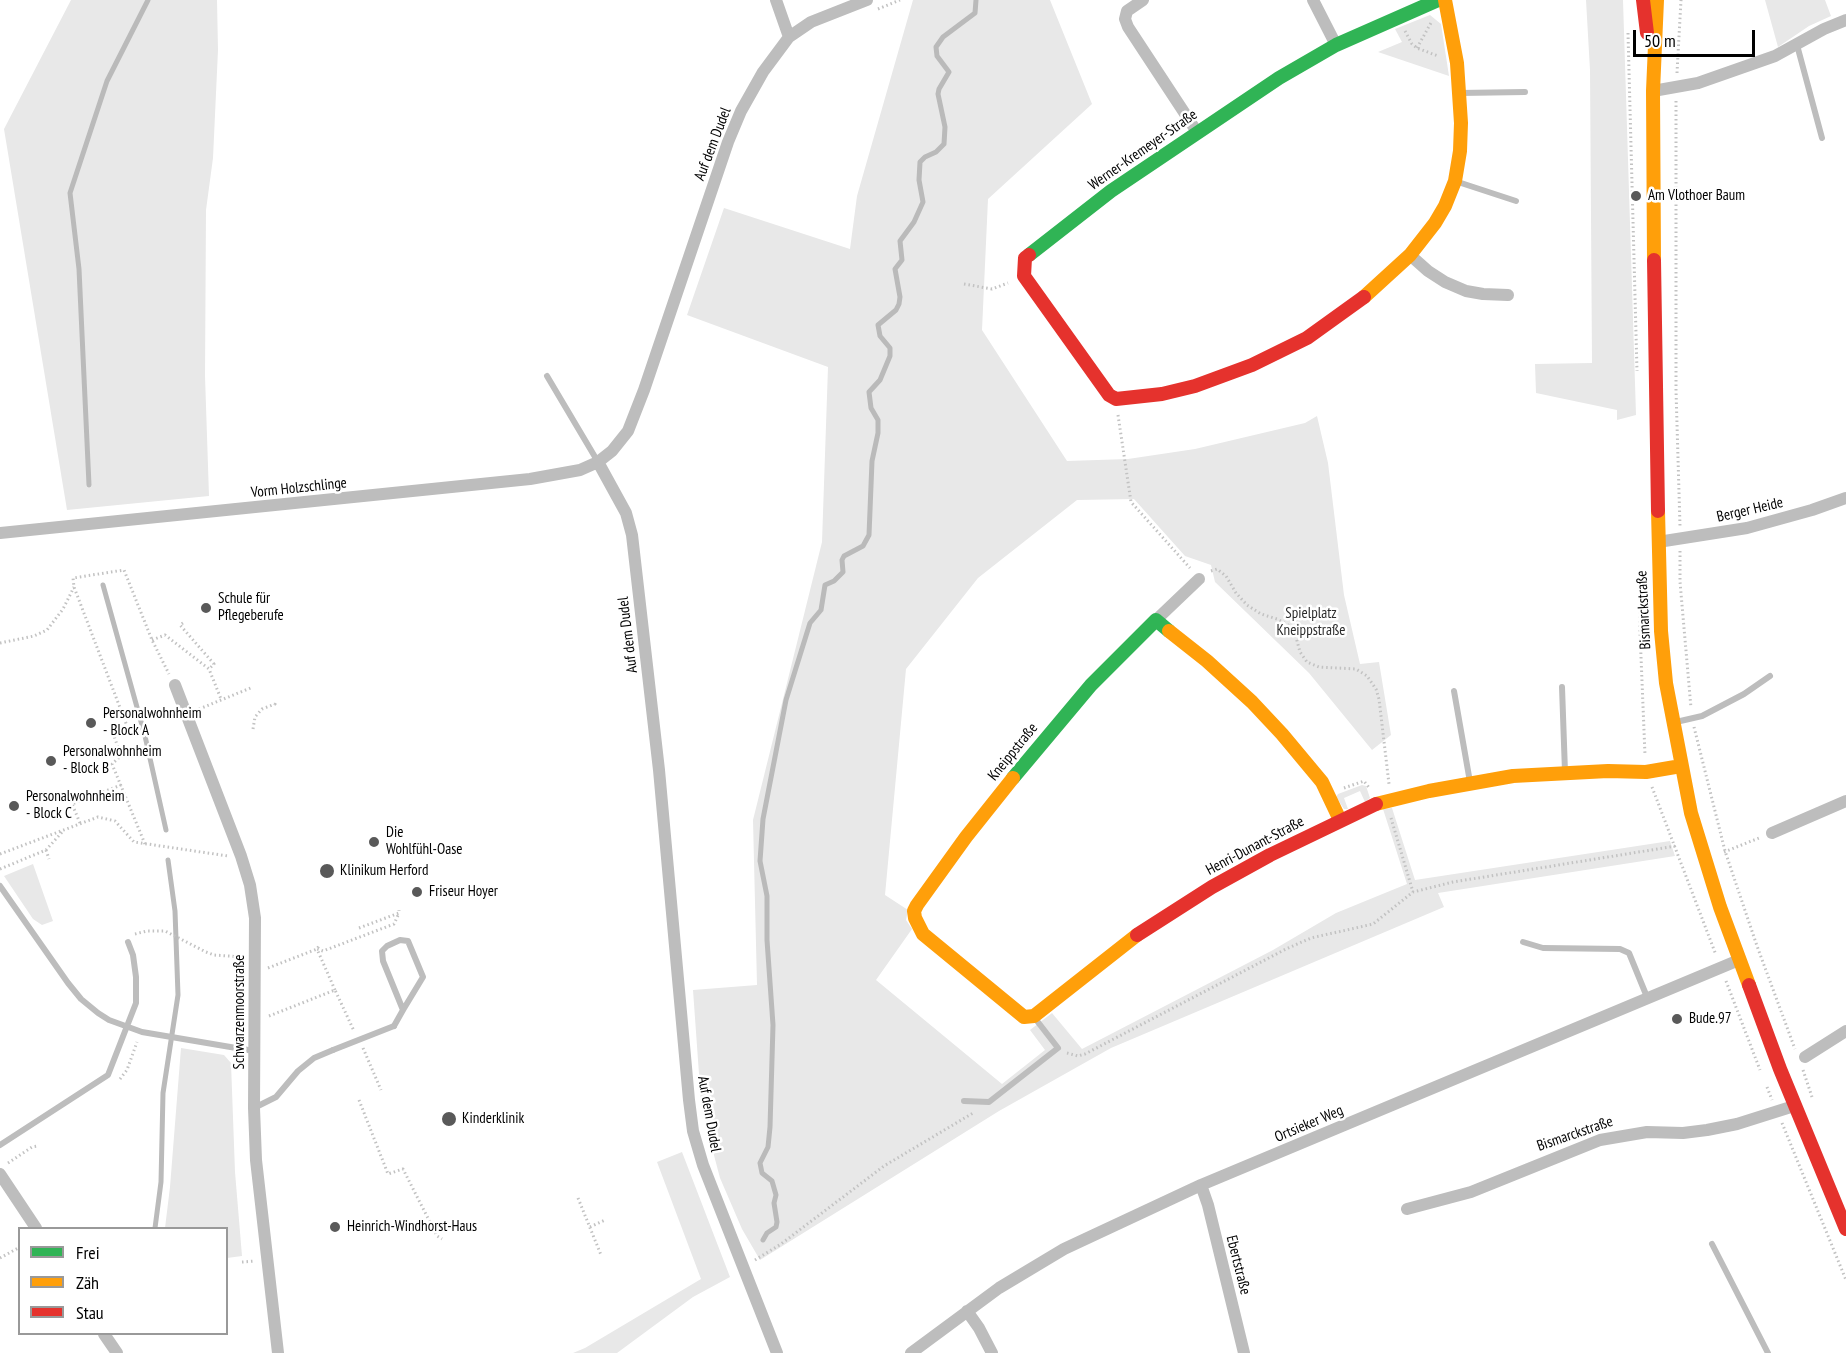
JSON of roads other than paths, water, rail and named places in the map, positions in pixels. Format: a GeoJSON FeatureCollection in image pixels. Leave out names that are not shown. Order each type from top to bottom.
{"type":"FeatureCollection","features":[{"type":"Feature","properties":{"kind":"street"},"geometry":{"type":"LineString","coordinates":[[776,0],[789,37]]}},
{"type":"Feature","properties":{"kind":"street","name":"Auf dem Dudel"},"geometry":{"type":"LineString","coordinates":[[777,1353],[703,1165],[693,1131],[688,1100],[659,770],[632,535],[626,513],[598,462],[612,451],[628,431],[728,142],[741,111],[763,72],[789,37],[811,22],[867,0]]}},
{"type":"Feature","properties":{"kind":"street"},"geometry":{"type":"LineString","coordinates":[[1143,0],[1127,11],[1125,19],[1128,27],[1197,132]]}},
{"type":"Feature","properties":{"kind":"street"},"geometry":{"type":"LineString","coordinates":[[1313,0],[1336,45]]}},
{"type":"Feature","properties":{"kind":"street","name":"Werner-Kremeyer-Straße"},"geometry":{"type":"LineString","coordinates":[[1410,255],[1371,292],[1341,315],[1307,338],[1279,353],[1195,386],[1162,394],[1116,399],[1109,395],[1024,276],[1025,258],[1032,250],[1111,191],[1197,132],[1279,78],[1336,45],[1438,0]]}},
{"type":"Feature","properties":{"kind":"street"},"geometry":{"type":"LineString","coordinates":[[1445,0],[1457,63],[1460,93],[1460,151],[1455,181],[1435,223],[1410,255],[1445,282],[1466,291],[1508,295]]}},
{"type":"Feature","properties":{"kind":"street","name":"Bismarckstraße"},"geometry":{"type":"LineString","coordinates":[[1643,0],[1653,91]]}},
{"type":"Feature","properties":{"kind":"street","name":"Bismarckstraße"},"geometry":{"type":"LineString","coordinates":[[1657,0],[1653,91],[1658,542],[1661,631],[1666,683],[1691,813],[1705,857],[1739,960],[1794,1106],[1846,1229]]}},
{"type":"Feature","properties":{"kind":"street"},"geometry":{"type":"LineString","coordinates":[[1653,91],[1698,83],[1775,56],[1824,29],[1846,20]]}},
{"type":"Feature","properties":{"kind":"street","name":"Vorm Holzschlinge"},"geometry":{"type":"LineString","coordinates":[[0,533],[530,478],[580,470],[598,462]]}},
{"type":"Feature","properties":{"kind":"street","name":"Berger Heide"},"geometry":{"type":"LineString","coordinates":[[1658,542],[1747,528],[1846,498]]}},
{"type":"Feature","properties":{"kind":"street","name":"Kneippstraße"},"geometry":{"type":"LineString","coordinates":[[1034,1016],[1024,1017],[923,934],[914,911],[966,837],[1029,757],[1091,685],[1199,579]]}},
{"type":"Feature","properties":{"kind":"street"},"geometry":{"type":"LineString","coordinates":[[1156,620],[1207,661],[1252,702],[1282,734],[1322,782],[1340,820]]}},
{"type":"Feature","properties":{"kind":"street","name":"Schwarzenmoorstraße"},"geometry":{"type":"LineString","coordinates":[[175,685],[250,885],[255,918],[254,1108],[260,1205],[278,1353]]}},
{"type":"Feature","properties":{"kind":"street","name":"Henri-Dunant-Straße"},"geometry":{"type":"LineString","coordinates":[[1034,1016],[1115,951],[1161,919],[1260,860],[1340,820],[1382,803],[1470,782],[1514,776],[1564,772],[1646,772],[1681,766]]}},
{"type":"Feature","properties":{"kind":"street"},"geometry":{"type":"LineString","coordinates":[[1772,833],[1846,801]]}},
{"type":"Feature","properties":{"kind":"street","name":"Ortsieker Weg"},"geometry":{"type":"LineString","coordinates":[[911,1353],[999,1288],[1064,1249],[1201,1185],[1739,960]]}},
{"type":"Feature","properties":{"kind":"street"},"geometry":{"type":"LineString","coordinates":[[1801,1058],[1846,1031]]}},
{"type":"Feature","properties":{"kind":"street","name":"Bismarckstraße"},"geometry":{"type":"LineString","coordinates":[[1407,1209],[1471,1192],[1600,1140],[1647,1131],[1683,1133],[1707,1130],[1737,1124],[1794,1106]]}},
{"type":"Feature","properties":{"kind":"street"},"geometry":{"type":"LineString","coordinates":[[3,1169],[35,1227]]}},
{"type":"Feature","properties":{"kind":"street","name":"Ebertstraße"},"geometry":{"type":"LineString","coordinates":[[1201,1185],[1208,1205],[1244,1353]]}},
{"type":"Feature","properties":{"kind":"street"},"geometry":{"type":"LineString","coordinates":[[967,1311],[980,1328],[992,1353]]}},
{"type":"Feature","properties":{"kind":"street"},"geometry":{"type":"LineString","coordinates":[[105,1335],[117,1353]]}},
{"type":"Feature","properties":{"kind":"lane"},"geometry":{"type":"LineString","coordinates":[[1797,45],[1822,138]]}},
{"type":"Feature","properties":{"kind":"lane"},"geometry":{"type":"LineString","coordinates":[[1460,93],[1525,92]]}},
{"type":"Feature","properties":{"kind":"lane"},"geometry":{"type":"LineString","coordinates":[[1455,181],[1516,201]]}},
{"type":"Feature","properties":{"kind":"lane"},"geometry":{"type":"LineString","coordinates":[[547,376],[598,462]]}},
{"type":"Feature","properties":{"kind":"lane"},"geometry":{"type":"LineString","coordinates":[[1673,723],[1702,716],[1744,694],[1770,676]]}},
{"type":"Feature","properties":{"kind":"lane"},"geometry":{"type":"LineString","coordinates":[[1562,687],[1564,772]]}},
{"type":"Feature","properties":{"kind":"lane"},"geometry":{"type":"LineString","coordinates":[[1454,691],[1470,782]]}},
{"type":"Feature","properties":{"kind":"lane"},"geometry":{"type":"LineString","coordinates":[[0,886],[62,975],[81,999],[98,1013],[128,1027],[154,1035],[255,1051]]}},
{"type":"Feature","properties":{"kind":"lane"},"geometry":{"type":"LineString","coordinates":[[254,1108],[276,1097],[298,1071],[314,1059],[394,1026],[423,977],[408,940],[400,940],[382,951],[383,961],[403,1010]]}},
{"type":"Feature","properties":{"kind":"lane"},"geometry":{"type":"LineString","coordinates":[[0,1145],[108,1076],[136,1003],[136,977],[133,955],[128,942]]}},
{"type":"Feature","properties":{"kind":"lane"},"geometry":{"type":"LineString","coordinates":[[1523,942],[1543,948],[1620,949],[1629,953],[1647,997]]}},
{"type":"Feature","properties":{"kind":"lane"},"geometry":{"type":"LineString","coordinates":[[964,1101],[989,1102],[1058,1048],[1034,1016]]}},
{"type":"Feature","properties":{"kind":"lane"},"geometry":{"type":"LineString","coordinates":[[1712,1244],[1767,1353]]}},
{"type":"Feature","properties":{"kind":"waterway"},"geometry":{"type":"LineString","coordinates":[[89,485],[79,269],[70,193],[107,81],[148,0]]}},
{"type":"Feature","properties":{"kind":"waterway"},"geometry":{"type":"LineString","coordinates":[[763,1240],[767,1233],[776,1227],[777,1222],[774,1203],[776,1195],[772,1181],[762,1173],[760,1163],[768,1147],[770,1127],[773,1025],[767,940],[767,896],[760,861],[763,819],[786,700],[810,623],[821,610],[825,585],[834,581],[843,572],[844,556],[863,546],[869,535],[872,461],[878,433],[878,420],[871,408],[869,392],[880,380],[890,356],[890,348],[880,336],[878,325],[896,310],[899,304],[895,269],[902,260],[900,241],[914,222],[923,202],[919,180],[920,162],[944,144],[945,127],[938,94],[949,72],[937,56],[936,47],[943,37],[975,13],[976,0]]}},
{"type":"Feature","properties":{"kind":"waterway"},"geometry":{"type":"LineString","coordinates":[[103,585],[145,736],[166,830]]}},
{"type":"Feature","properties":{"kind":"waterway"},"geometry":{"type":"LineString","coordinates":[[155,1227],[161,1182],[163,1093],[178,995],[175,911],[168,860]]}},
{"type":"Feature","properties":{"kind":"place","name":"Am Vlothoer Baum"},"geometry":{"type":"Point","coordinates":[1636,196]}},
{"type":"Feature","properties":{"kind":"place","name":"Schule für Pflegeberufe"},"geometry":{"type":"Point","coordinates":[206,608]}},
{"type":"Feature","properties":{"kind":"place","name":"Personalwohnheim - Block A"},"geometry":{"type":"Point","coordinates":[91,723]}},
{"type":"Feature","properties":{"kind":"place","name":"Personalwohnheim - Block B"},"geometry":{"type":"Point","coordinates":[51,761]}},
{"type":"Feature","properties":{"kind":"place","name":"Personalwohnheim - Block C"},"geometry":{"type":"Point","coordinates":[14,806]}},
{"type":"Feature","properties":{"kind":"place","name":"Die Wohlfühl-Oase"},"geometry":{"type":"Point","coordinates":[374,842]}},
{"type":"Feature","properties":{"kind":"place","name":"Klinikum Herford"},"geometry":{"type":"Point","coordinates":[327,871]}},
{"type":"Feature","properties":{"kind":"place","name":"Friseur Hoyer"},"geometry":{"type":"Point","coordinates":[417,892]}},
{"type":"Feature","properties":{"kind":"place","name":"Bude.97"},"geometry":{"type":"Point","coordinates":[1677,1019]}},
{"type":"Feature","properties":{"kind":"place","name":"Kinderklinik"},"geometry":{"type":"Point","coordinates":[449,1119]}},
{"type":"Feature","properties":{"kind":"place","name":"Heinrich-Windhorst-Haus"},"geometry":{"type":"Point","coordinates":[335,1227]}},
{"type":"Feature","properties":{"kind":"park label","name":"Spielplatz Kneippstraße"},"geometry":{"type":"Point","coordinates":[1311,622]}}]}
